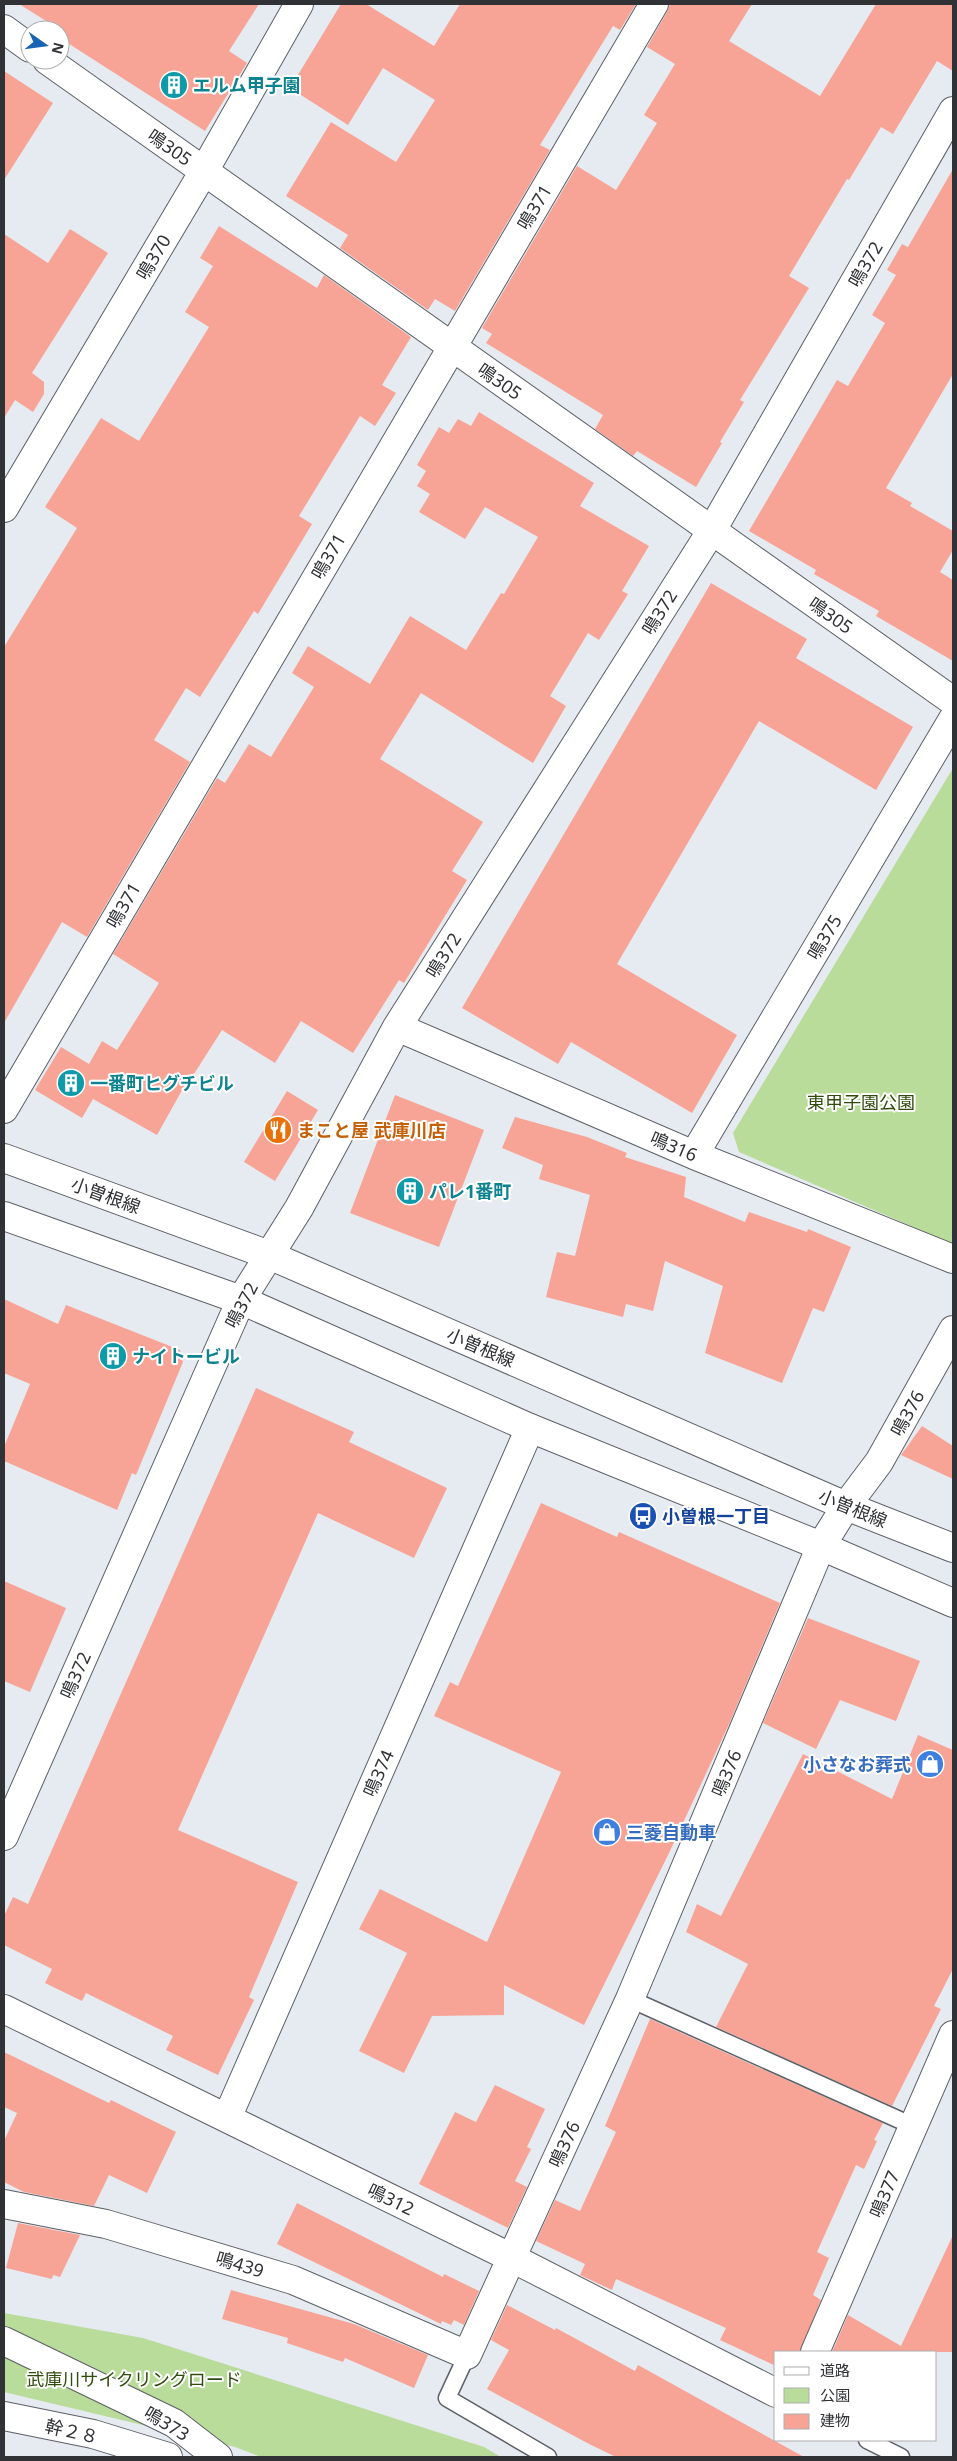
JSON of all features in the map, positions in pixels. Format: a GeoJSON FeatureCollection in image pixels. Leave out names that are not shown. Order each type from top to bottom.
{"type":"FeatureCollection","features":[{"type":"Feature","properties":{"kind":"street","name":"鳴370"},"geometry":{"type":"LineString","coordinates":[[4,508],[204,171],[299,4]]}},
{"type":"Feature","properties":{"kind":"street","name":"鳴371"},"geometry":{"type":"LineString","coordinates":[[4,1109],[654,4]]}},
{"type":"Feature","properties":{"kind":"street"},"geometry":{"type":"LineString","coordinates":[[4,29],[20,41]]}},
{"type":"Feature","properties":{"kind":"street","name":"鳴305"},"geometry":{"type":"LineString","coordinates":[[61,70],[953,701]]}},
{"type":"Feature","properties":{"kind":"street","name":"鳴372"},"geometry":{"type":"LineString","coordinates":[[4,1836],[241,1300],[299,1208],[397,1027],[712,530],[953,111]]}},
{"type":"Feature","properties":{"kind":"street","name":"鳴375"},"geometry":{"type":"LineString","coordinates":[[694,1155],[953,719]]}},
{"type":"Feature","properties":{"kind":"street","name":"鳴316"},"geometry":{"type":"LineString","coordinates":[[397,1027],[694,1155],[953,1259]]}},
{"type":"Feature","properties":{"kind":"street","name":"小曽根線"},"geometry":{"type":"LineString","coordinates":[[4,1158],[269,1255],[846,1506],[953,1548]]}},
{"type":"Feature","properties":{"kind":"street"},"geometry":{"type":"LineString","coordinates":[[4,1216],[241,1300],[530,1428],[821,1546],[953,1603]]}},
{"type":"Feature","properties":{"kind":"street","name":"鳴376"},"geometry":{"type":"LineString","coordinates":[[467,2355],[630,1999],[821,1546],[846,1506],[879,1462],[953,1330]]}},
{"type":"Feature","properties":{"kind":"street","name":"鳴374"},"geometry":{"type":"LineString","coordinates":[[226,2118],[530,1428]]}},
{"type":"Feature","properties":{"kind":"street","name":"鳴312"},"geometry":{"type":"LineString","coordinates":[[4,2009],[512,2258],[774,2392]]}},
{"type":"Feature","properties":{"kind":"street","name":"鳴377"},"geometry":{"type":"LineString","coordinates":[[815,2351],[953,2035]]}},
{"type":"Feature","properties":{"kind":"street","name":"鳴439"},"geometry":{"type":"LineString","coordinates":[[4,2204],[106,2224],[293,2280],[467,2355]]}},
{"type":"Feature","properties":{"kind":"street","name":"鳴373"},"geometry":{"type":"LineString","coordinates":[[4,2341],[174,2423],[218,2457]]}},
{"type":"Feature","properties":{"kind":"street","name":"幹２８"},"geometry":{"type":"LineString","coordinates":[[4,2416],[93,2434],[168,2457]]}},
{"type":"Feature","properties":{"kind":"lane"},"geometry":{"type":"LineString","coordinates":[[630,1999],[913,2126]]}},
{"type":"Feature","properties":{"kind":"lane"},"geometry":{"type":"LineString","coordinates":[[467,2355],[447,2398],[548,2457]]}},
{"type":"Feature","properties":{"kind":"lane"},"geometry":{"type":"LineString","coordinates":[[869,2441],[901,2457]]}},
{"type":"Feature","properties":{"kind":"green space","name":"東甲子園公園"},"geometry":{"type":"Polygon","coordinates":[[[953,768],[953,1244],[739,1152],[733,1133],[953,768]]]}},
{"type":"Feature","properties":{"kind":"green space","name":"武庫川サイクリングロード"},"geometry":{"type":"Polygon","coordinates":[[[4,2313],[143,2338],[484,2447],[501,2457],[261,2457],[235,2447],[4,2392],[4,2313]]]}},
{"type":"Feature","properties":{"kind":"building"},"geometry":{"type":"Polygon","coordinates":[[[19,4],[259,4],[229,51],[247,63],[205,131],[70,44],[70,20],[45,20],[19,4]]]}},
{"type":"Feature","properties":{"kind":"building"},"geometry":{"type":"Polygon","coordinates":[[[341,4],[366,4],[434,46],[460,4],[636,4],[620,30],[613,26],[540,145],[550,150],[455,311],[435,299],[428,310],[340,248],[348,235],[286,196],[331,122],[396,162],[435,100],[383,68],[348,125],[290,88],[341,4]]]}},
{"type":"Feature","properties":{"kind":"building"},"geometry":{"type":"Polygon","coordinates":[[[670,4],[752,4],[729,41],[820,96],[876,4],[953,4],[953,71],[937,61],[893,134],[881,127],[849,180],[847,179],[789,276],[809,288],[740,400],[744,402],[696,487],[637,451],[633,456],[595,429],[603,415],[486,343],[492,334],[482,328],[577,166],[616,190],[657,123],[644,115],[675,64],[647,47],[670,4]]]}},
{"type":"Feature","properties":{"kind":"building"},"geometry":{"type":"Polygon","coordinates":[[[4,71],[53,103],[4,180],[4,71]]]}},
{"type":"Feature","properties":{"kind":"building"},"geometry":{"type":"Polygon","coordinates":[[[953,169],[953,374],[886,488],[912,503],[910,506],[953,531],[953,550],[940,572],[953,580],[953,661],[876,616],[879,611],[814,574],[816,570],[749,531],[837,380],[848,386],[885,323],[872,315],[896,275],[887,270],[902,244],[908,247],[953,169]]]}},
{"type":"Feature","properties":{"kind":"building"},"geometry":{"type":"Polygon","coordinates":[[[219,226],[317,288],[324,275],[411,337],[382,385],[396,393],[375,426],[360,416],[299,516],[312,524],[258,614],[254,611],[200,697],[186,688],[154,740],[190,762],[87,937],[62,922],[4,1023],[4,647],[77,528],[45,507],[101,418],[139,441],[209,327],[185,312],[213,266],[200,258],[219,226]]]}},
{"type":"Feature","properties":{"kind":"building"},"geometry":{"type":"Polygon","coordinates":[[[70,229],[108,253],[32,373],[44,382],[44,394],[33,412],[15,400],[4,418],[4,234],[48,263],[70,229]]]}},
{"type":"Feature","properties":{"kind":"building"},"geometry":{"type":"Polygon","coordinates":[[[479,412],[594,483],[580,506],[649,546],[622,591],[628,594],[599,640],[588,633],[550,696],[566,706],[533,763],[421,693],[380,759],[483,822],[452,871],[467,880],[404,983],[399,980],[353,1053],[301,1021],[275,1063],[222,1030],[192,1077],[190,1076],[157,1135],[93,1099],[82,1118],[35,1090],[61,1047],[89,1064],[102,1041],[117,1050],[159,983],[113,954],[217,778],[225,783],[249,744],[271,757],[314,687],[292,673],[308,646],[370,684],[410,616],[466,650],[501,593],[504,594],[538,537],[485,507],[465,539],[419,512],[430,494],[417,486],[426,471],[417,465],[439,427],[449,433],[458,419],[471,426],[479,412]]]}},
{"type":"Feature","properties":{"kind":"building"},"geometry":{"type":"Polygon","coordinates":[[[711,583],[807,639],[796,658],[913,727],[876,790],[759,721],[617,964],[737,1035],[692,1113],[571,1042],[558,1064],[462,1008],[711,583]]]}},
{"type":"Feature","properties":{"kind":"building"},"geometry":{"type":"Polygon","coordinates":[[[287,1091],[318,1110],[275,1181],[244,1162],[287,1091]]]}},
{"type":"Feature","properties":{"kind":"building","name":"パレ1番町"},"geometry":{"type":"Polygon","coordinates":[[[395,1095],[484,1130],[439,1247],[350,1213],[395,1095]]]}},
{"type":"Feature","properties":{"kind":"building"},"geometry":{"type":"Polygon","coordinates":[[[515,1117],[587,1137],[627,1153],[625,1157],[686,1177],[684,1197],[745,1222],[749,1212],[807,1232],[808,1229],[851,1247],[824,1312],[813,1308],[782,1383],[705,1353],[723,1286],[665,1261],[653,1311],[626,1304],[623,1317],[546,1297],[557,1252],[575,1256],[590,1195],[539,1179],[543,1165],[502,1148],[515,1117]]]}},
{"type":"Feature","properties":{"kind":"building"},"geometry":{"type":"Polygon","coordinates":[[[4,1299],[58,1324],[66,1305],[180,1350],[183,1362],[136,1475],[132,1473],[117,1510],[4,1461],[4,1447],[30,1384],[4,1373],[4,1299]]]}},
{"type":"Feature","properties":{"kind":"building"},"geometry":{"type":"Polygon","coordinates":[[[256,1388],[354,1432],[349,1442],[447,1488],[414,1558],[318,1513],[178,1830],[298,1882],[249,1997],[254,2000],[218,2075],[166,2050],[173,2036],[86,1993],[82,2001],[45,1983],[52,1969],[4,1945],[4,1916],[13,1897],[28,1904],[256,1388]]]}},
{"type":"Feature","properties":{"kind":"building"},"geometry":{"type":"Polygon","coordinates":[[[922,1426],[953,1446],[953,1479],[901,1455],[922,1426]]]}},
{"type":"Feature","properties":{"kind":"building","name":"三菱自動車"},"geometry":{"type":"Polygon","coordinates":[[[541,1503],[617,1537],[619,1532],[780,1603],[730,1722],[669,1853],[584,2025],[504,1985],[504,2015],[432,2016],[404,2073],[359,2051],[407,1953],[359,1929],[380,1889],[487,1942],[561,1772],[434,1716],[450,1682],[458,1686],[541,1503]]]}},
{"type":"Feature","properties":{"kind":"building"},"geometry":{"type":"Polygon","coordinates":[[[4,1581],[66,1608],[30,1692],[4,1681],[4,1581]]]}},
{"type":"Feature","properties":{"kind":"building"},"geometry":{"type":"Polygon","coordinates":[[[808,1618],[920,1661],[896,1721],[840,1700],[816,1749],[763,1723],[808,1618]]]}},
{"type":"Feature","properties":{"kind":"building"},"geometry":{"type":"Polygon","coordinates":[[[918,1735],[953,1750],[953,1969],[934,2006],[941,2009],[892,2106],[716,2027],[748,1964],[686,1932],[697,1904],[721,1916],[803,1754],[892,1799],[918,1735]]]}},
{"type":"Feature","properties":{"kind":"building"},"geometry":{"type":"Polygon","coordinates":[[[650,2019],[883,2123],[874,2140],[877,2141],[864,2169],[856,2165],[817,2252],[829,2258],[813,2295],[821,2300],[800,2351],[774,2351],[774,2365],[720,2340],[726,2328],[616,2279],[612,2290],[580,2275],[585,2264],[536,2241],[555,2200],[580,2211],[616,2132],[605,2126],[650,2019]]]}},
{"type":"Feature","properties":{"kind":"building"},"geometry":{"type":"Polygon","coordinates":[[[4,2052],[109,2103],[111,2100],[176,2132],[147,2193],[109,2175],[94,2206],[24,2192],[4,2182],[4,2141],[17,2113],[4,2107],[4,2052]]]}},
{"type":"Feature","properties":{"kind":"building"},"geometry":{"type":"Polygon","coordinates":[[[495,2085],[545,2109],[527,2147],[531,2149],[515,2181],[527,2187],[508,2228],[419,2184],[455,2112],[476,2122],[495,2085]]]}},
{"type":"Feature","properties":{"kind":"building"},"geometry":{"type":"Polygon","coordinates":[[[297,2203],[443,2277],[444,2274],[479,2291],[464,2325],[454,2320],[451,2325],[442,2321],[441,2324],[277,2244],[297,2203]]]}},
{"type":"Feature","properties":{"kind":"building"},"geometry":{"type":"Polygon","coordinates":[[[18,2223],[80,2235],[60,2277],[53,2275],[52,2279],[6,2268],[18,2223]]]}},
{"type":"Feature","properties":{"kind":"building"},"geometry":{"type":"Polygon","coordinates":[[[953,2235],[953,2352],[832,2351],[848,2315],[901,2346],[953,2235]]]}},
{"type":"Feature","properties":{"kind":"building"},"geometry":{"type":"Polygon","coordinates":[[[231,2290],[354,2324],[428,2355],[414,2388],[345,2358],[343,2362],[287,2343],[288,2338],[222,2319],[231,2290]]]}},
{"type":"Feature","properties":{"kind":"building"},"geometry":{"type":"Polygon","coordinates":[[[507,2305],[555,2330],[556,2328],[635,2371],[638,2365],[804,2457],[616,2457],[487,2389],[509,2350],[491,2340],[507,2305]]]}},
{"type":"Feature","properties":{"kind":"place","name":"エルム甲子園"},"geometry":{"type":"Point","coordinates":[174,85]}},
{"type":"Feature","properties":{"kind":"place","name":"一番町ヒグチビル"},"geometry":{"type":"Point","coordinates":[71,1083]}},
{"type":"Feature","properties":{"kind":"place","name":"まこと屋 武庫川店"},"geometry":{"type":"Point","coordinates":[278,1130]}},
{"type":"Feature","properties":{"kind":"place","name":"パレ1番町"},"geometry":{"type":"Point","coordinates":[410,1191]}},
{"type":"Feature","properties":{"kind":"place","name":"ナイトービル"},"geometry":{"type":"Point","coordinates":[113,1356]}},
{"type":"Feature","properties":{"kind":"place","name":"小曽根一丁目"},"geometry":{"type":"Point","coordinates":[643,1516]}},
{"type":"Feature","properties":{"kind":"place","name":"小さなお葬式"},"geometry":{"type":"Point","coordinates":[930,1764]}},
{"type":"Feature","properties":{"kind":"place","name":"三菱自動車"},"geometry":{"type":"Point","coordinates":[607,1832]}}]}
